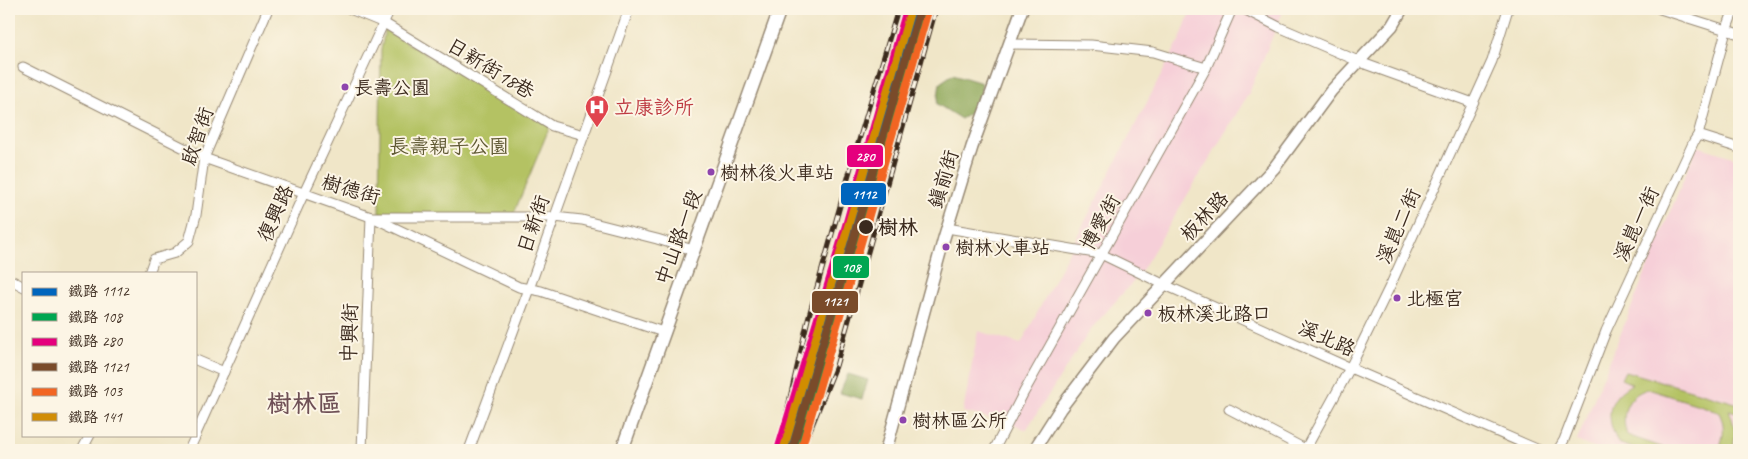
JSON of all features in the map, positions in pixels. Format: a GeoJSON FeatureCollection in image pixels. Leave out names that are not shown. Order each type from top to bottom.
{"type":"FeatureCollection","features":[{"type":"Feature","properties":{"kind":"main road","name":"中山路一段"},"geometry":{"type":"LineString","coordinates":[[622,450],[780,9]]}},
{"type":"Feature","properties":{"kind":"street","name":"啟智街"},"geometry":{"type":"LineString","coordinates":[[148,272],[154,259],[175,252],[189,241],[196,215],[204,158],[268,9]]}},
{"type":"Feature","properties":{"kind":"street","name":"日新街18巷"},"geometry":{"type":"LineString","coordinates":[[350,9],[384,23],[552,126],[584,135]]}},
{"type":"Feature","properties":{"kind":"street","name":"復興路"},"geometry":{"type":"LineString","coordinates":[[198,430],[304,193],[390,9]]}},
{"type":"Feature","properties":{"kind":"street","name":"日新街"},"geometry":{"type":"LineString","coordinates":[[469,450],[629,9]]}},
{"type":"Feature","properties":{"kind":"street","name":"鎮前街"},"geometry":{"type":"LineString","coordinates":[[886,450],[947,228],[973,145],[1022,9]]}},
{"type":"Feature","properties":{"kind":"street","name":"博愛街"},"geometry":{"type":"LineString","coordinates":[[994,450],[1024,392],[1206,68],[1232,9]]}},
{"type":"Feature","properties":{"kind":"street"},"geometry":{"type":"LineString","coordinates":[[1244,9],[1279,27],[1359,62],[1473,103]]}},
{"type":"Feature","properties":{"kind":"street","name":"板林路"},"geometry":{"type":"LineString","coordinates":[[1034,450],[1060,409],[1114,338],[1274,168],[1331,91],[1392,26],[1402,9]]}},
{"type":"Feature","properties":{"kind":"street","name":"溪崑二街"},"geometry":{"type":"LineString","coordinates":[[1306,450],[1350,368],[1391,284],[1492,61],[1508,9]]}},
{"type":"Feature","properties":{"kind":"street"},"geometry":{"type":"LineString","coordinates":[[1660,9],[1739,34]]}},
{"type":"Feature","properties":{"kind":"street","name":"溪崑一街"},"geometry":{"type":"LineString","coordinates":[[1558,450],[1564,440],[1606,331],[1698,135],[1726,31],[1734,9]]}},
{"type":"Feature","properties":{"kind":"street"},"geometry":{"type":"LineString","coordinates":[[1010,44],[1091,45],[1144,51],[1206,68]]}},
{"type":"Feature","properties":{"kind":"street","name":"樹德街"},"geometry":{"type":"LineString","coordinates":[[23,67],[204,158],[371,217],[554,217],[582,220],[693,250]]}},
{"type":"Feature","properties":{"kind":"street"},"geometry":{"type":"LineString","coordinates":[[1698,135],[1739,148]]}},
{"type":"Feature","properties":{"kind":"street"},"geometry":{"type":"LineString","coordinates":[[371,217],[518,287],[542,291],[663,332]]}},
{"type":"Feature","properties":{"kind":"street","name":"中興街"},"geometry":{"type":"LineString","coordinates":[[362,450],[371,217]]}},
{"type":"Feature","properties":{"kind":"street","name":"溪北路"},"geometry":{"type":"LineString","coordinates":[[947,228],[1101,254],[1165,285],[1350,368],[1539,450]]}},
{"type":"Feature","properties":{"kind":"street"},"geometry":{"type":"LineString","coordinates":[[9,279],[22,286]]}},
{"type":"Feature","properties":{"kind":"street"},"geometry":{"type":"LineString","coordinates":[[198,361],[224,372]]}},
{"type":"Feature","properties":{"kind":"street"},"geometry":{"type":"LineString","coordinates":[[1229,409],[1306,450]]}},
{"type":"Feature","properties":{"kind":"street"},"geometry":{"type":"LineString","coordinates":[[82,450],[89,436]]}},
{"type":"Feature","properties":{"kind":"street","name":"復興路"},"geometry":{"type":"LineString","coordinates":[[189,450],[195,436]]}},
{"type":"Feature","properties":{"kind":"shaded area"},"geometry":{"type":"Polygon","coordinates":[[[1191,9],[1284,9],[1249,93],[1139,275],[1091,329],[1026,430],[1014,424],[963,412],[978,331],[1021,344],[1181,37],[1191,9]]]}},
{"type":"Feature","properties":{"kind":"shaded area"},"geometry":{"type":"Polygon","coordinates":[[[1697,146],[1739,159],[1739,450],[1597,450],[1577,441],[1697,146]]]}},
{"type":"Feature","properties":{"kind":"green space","name":"長壽親子公園"},"geometry":{"type":"Polygon","coordinates":[[[385,30],[550,126],[512,218],[379,214],[381,50],[385,30]]]}},
{"type":"Feature","properties":{"kind":"green space"},"geometry":{"type":"Polygon","coordinates":[[[953,74],[982,83],[979,108],[961,119],[937,104],[940,83],[953,74]]]}},
{"type":"Feature","properties":{"kind":"green space"},"geometry":{"type":"Polygon","coordinates":[[[1625,371],[1739,404],[1739,413],[1729,410],[1734,430],[1734,441],[1731,450],[1719,450],[1723,430],[1718,411],[1648,389],[1634,396],[1627,407],[1624,420],[1627,435],[1670,450],[1639,450],[1618,443],[1611,425],[1610,410],[1617,396],[1632,384],[1621,379],[1625,371]]]}},
{"type":"Feature","properties":{"kind":"green space"},"geometry":{"type":"Polygon","coordinates":[[[848,374],[868,380],[862,399],[840,393],[848,374]]]}},
{"type":"Feature","properties":{"kind":"railway"},"geometry":{"type":"LineString","coordinates":[[778,450],[808,319],[898,9]]}},
{"type":"Feature","properties":{"kind":"railway"},"geometry":{"type":"LineString","coordinates":[[802,450],[836,366],[936,9]]}},
{"type":"Feature","properties":{"kind":"rail line","name":"280"},"geometry":{"type":"LineString","coordinates":[[779,447],[847,222],[907,9]]}},
{"type":"Feature","properties":{"kind":"rail line","name":"141"},"geometry":{"type":"LineString","coordinates":[[784,448],[911,9]]}},
{"type":"Feature","properties":{"kind":"rail line","name":"1112"},"geometry":{"type":"LineString","coordinates":[[787,450],[855,224],[916,9]]}},
{"type":"Feature","properties":{"kind":"rail line","name":"1121"},"geometry":{"type":"LineString","coordinates":[[792,450],[920,9]]}},
{"type":"Feature","properties":{"kind":"rail line","name":"108"},"geometry":{"type":"LineString","coordinates":[[796,450],[863,227],[924,11]]}},
{"type":"Feature","properties":{"kind":"rail line","name":"103"},"geometry":{"type":"LineString","coordinates":[[801,450],[928,11]]}},
{"type":"Feature","properties":{"kind":"place","name":"長壽公園"},"geometry":{"type":"Point","coordinates":[345,87]}},
{"type":"Feature","properties":{"kind":"place","name":"立康診所"},"geometry":{"type":"Point","coordinates":[597,128]}},
{"type":"Feature","properties":{"kind":"place","name":"樹林後火車站"},"geometry":{"type":"Point","coordinates":[711,172]}},
{"type":"Feature","properties":{"kind":"place","name":"樹林"},"geometry":{"type":"Point","coordinates":[866,227]}},
{"type":"Feature","properties":{"kind":"place","name":"樹林火車站"},"geometry":{"type":"Point","coordinates":[946,247]}},
{"type":"Feature","properties":{"kind":"place","name":"北極宮"},"geometry":{"type":"Point","coordinates":[1397,298]}},
{"type":"Feature","properties":{"kind":"place","name":"板林溪北路口"},"geometry":{"type":"Point","coordinates":[1148,313]}},
{"type":"Feature","properties":{"kind":"place","name":"樹林區公所"},"geometry":{"type":"Point","coordinates":[903,420]}},
{"type":"Feature","properties":{"kind":"district","name":"樹林區"},"geometry":{"type":"Point","coordinates":[304,403]}}]}
